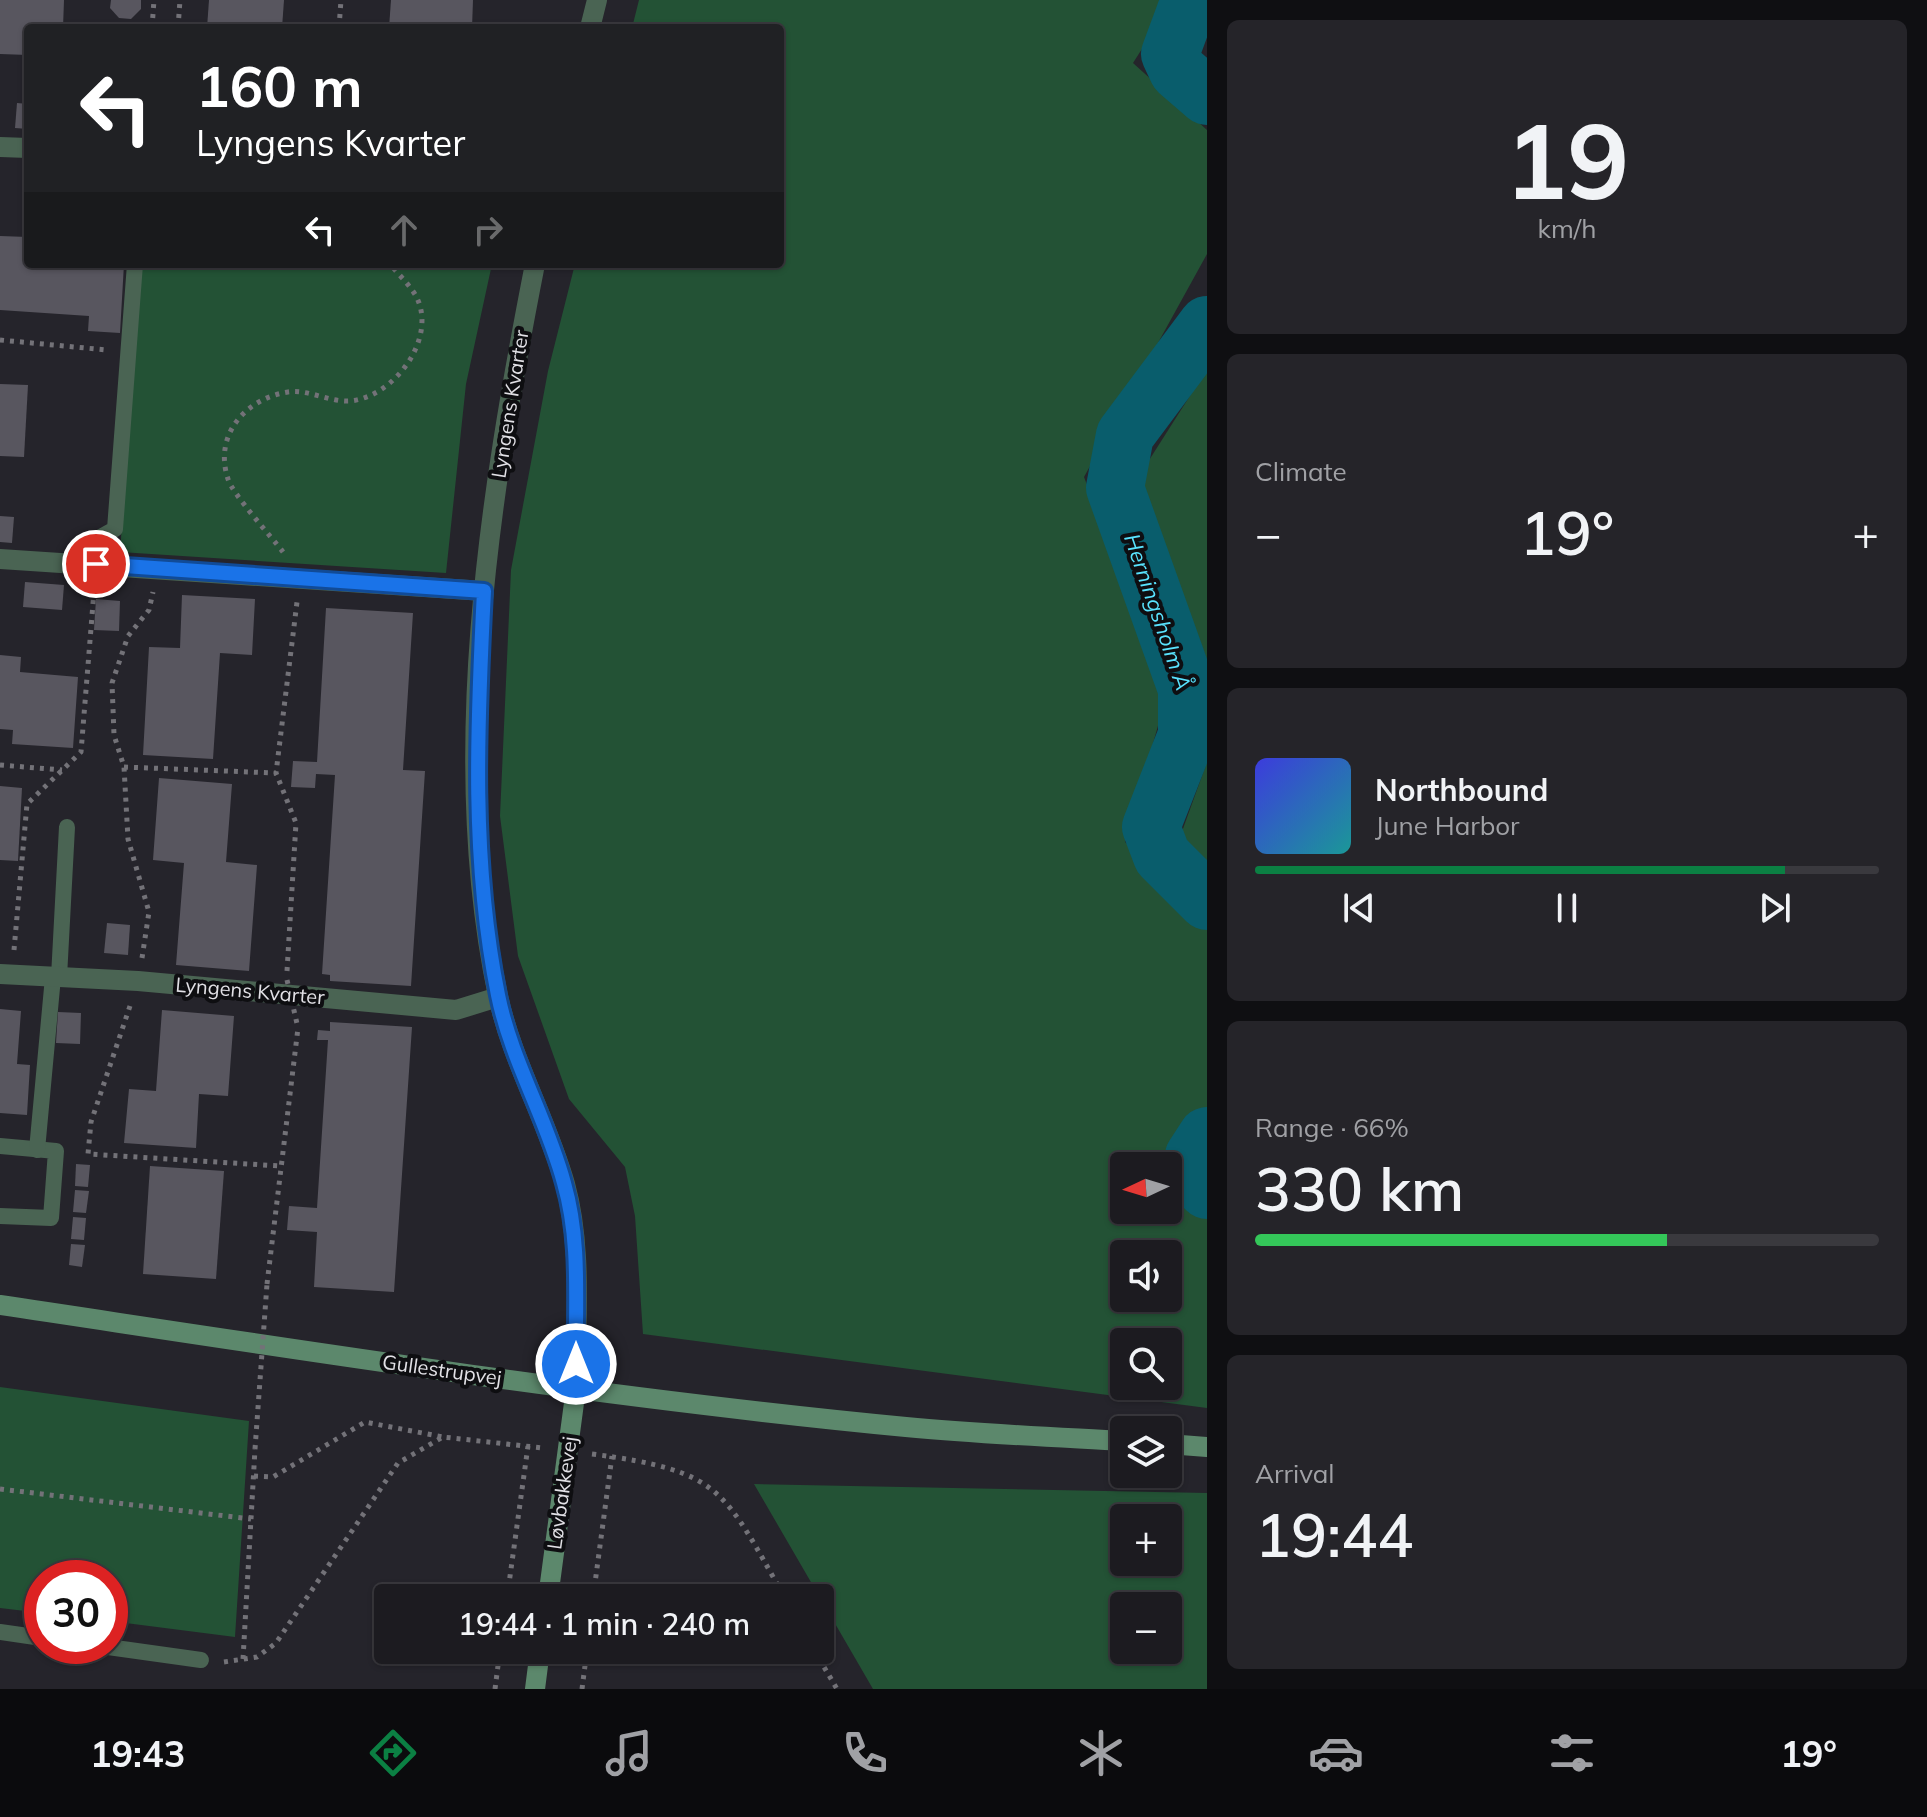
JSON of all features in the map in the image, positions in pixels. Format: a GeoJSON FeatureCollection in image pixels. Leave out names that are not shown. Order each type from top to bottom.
{"type":"FeatureCollection","features":[{"type":"Feature","properties":{"kind":"street"},"geometry":{"type":"LineString","coordinates":[[591,24],[597,0]]}},
{"type":"Feature","properties":{"kind":"street"},"geometry":{"type":"LineString","coordinates":[[0,147],[24,148]]}},
{"type":"Feature","properties":{"kind":"street","name":"Lyngens Kvarter"},"geometry":{"type":"LineString","coordinates":[[534,268],[510,391],[484,591],[477,838],[498,997],[525,1077],[548,1131],[573,1221],[577,1260],[576,1388]]}},
{"type":"Feature","properties":{"kind":"street"},"geometry":{"type":"LineString","coordinates":[[0,559],[484,591]]}},
{"type":"Feature","properties":{"kind":"street","name":"Lyngens Kvarter"},"geometry":{"type":"LineString","coordinates":[[6,974],[138,981],[456,1010],[498,997]]}},
{"type":"Feature","properties":{"kind":"street","name":"Gullestrupvej"},"geometry":{"type":"LineString","coordinates":[[0,1305],[576,1388],[907,1427],[1110,1440]]}},
{"type":"Feature","properties":{"kind":"street","name":"Løvbakkevej"},"geometry":{"type":"LineString","coordinates":[[550,1584],[576,1388]]}},
{"type":"Feature","properties":{"kind":"street"},"geometry":{"type":"LineString","coordinates":[[1182,1445],[1207,1447]]}},
{"type":"Feature","properties":{"kind":"street"},"geometry":{"type":"LineString","coordinates":[[535,1689],[538,1664]]}},
{"type":"Feature","properties":{"kind":"lane"},"geometry":{"type":"LineString","coordinates":[[96,564],[97,539],[115,529],[135,268]]}},
{"type":"Feature","properties":{"kind":"lane"},"geometry":{"type":"LineString","coordinates":[[37,1150],[56,977],[67,827]]}},
{"type":"Feature","properties":{"kind":"lane"},"geometry":{"type":"LineString","coordinates":[[0,1146],[56,1151],[51,1218],[0,1216]]}},
{"type":"Feature","properties":{"kind":"lane"},"geometry":{"type":"LineString","coordinates":[[0,1632],[24,1635]]}},
{"type":"Feature","properties":{"kind":"lane"},"geometry":{"type":"LineString","coordinates":[[128,1650],[201,1660]]}},
{"type":"Feature","properties":{"kind":"path"},"geometry":{"type":"LineString","coordinates":[[152,24],[154,0]]}},
{"type":"Feature","properties":{"kind":"path"},"geometry":{"type":"LineString","coordinates":[[178,24],[180,0]]}},
{"type":"Feature","properties":{"kind":"path"},"geometry":{"type":"LineString","coordinates":[[339,24],[341,0]]}},
{"type":"Feature","properties":{"kind":"path"},"geometry":{"type":"LineString","coordinates":[[0,340],[128,352]]}},
{"type":"Feature","properties":{"kind":"path"},"geometry":{"type":"LineString","coordinates":[[6,974],[27,804],[81,752],[96,564]]}},
{"type":"Feature","properties":{"kind":"path"},"geometry":{"type":"LineString","coordinates":[[158,568],[149,610],[128,636],[112,683],[114,735],[124,767],[128,839],[149,912],[138,981],[91,1122],[88,1154],[281,1166]]}},
{"type":"Feature","properties":{"kind":"path"},"geometry":{"type":"LineString","coordinates":[[0,765],[62,770]]}},
{"type":"Feature","properties":{"kind":"path"},"geometry":{"type":"LineString","coordinates":[[124,767],[276,773]]}},
{"type":"Feature","properties":{"kind":"path"},"geometry":{"type":"LineString","coordinates":[[243,1659],[267,1284],[298,1028],[287,980]]}},
{"type":"Feature","properties":{"kind":"path"},"geometry":{"type":"LineString","coordinates":[[254,1476],[273,1477],[365,1422],[443,1437],[656,1462],[700,1478],[721,1495],[739,1518],[777,1584]]}},
{"type":"Feature","properties":{"kind":"path"},"geometry":{"type":"LineString","coordinates":[[201,1660],[227,1662],[257,1657],[276,1643],[398,1463],[443,1437]]}},
{"type":"Feature","properties":{"kind":"path"},"geometry":{"type":"LineString","coordinates":[[509,1584],[528,1446]]}},
{"type":"Feature","properties":{"kind":"path"},"geometry":{"type":"LineString","coordinates":[[595,1584],[612,1456]]}},
{"type":"Feature","properties":{"kind":"path"},"geometry":{"type":"LineString","coordinates":[[0,1489],[251,1519]]}},
{"type":"Feature","properties":{"kind":"path"},"geometry":{"type":"LineString","coordinates":[[495,1689],[498,1664]]}},
{"type":"Feature","properties":{"kind":"path"},"geometry":{"type":"LineString","coordinates":[[582,1689],[585,1664]]}},
{"type":"Feature","properties":{"kind":"path"},"geometry":{"type":"LineString","coordinates":[[822,1664],[837,1689]]}},
{"type":"Feature","properties":{"kind":"green space"},"geometry":{"type":"Polygon","coordinates":[[[639,0],[1173,0],[1133,63],[1207,130],[1207,254],[1084,477],[1167,694],[1125,842],[1207,923],[1207,1119],[1184,1154],[1187,1183],[1207,1205],[1207,1408],[1146,1400],[1182,1400],[1182,1328],[1110,1328],[1110,1395],[643,1334],[635,1216],[625,1167],[569,1099],[518,956],[500,816],[511,570],[548,371],[574,268],[784,268],[784,24],[633,24],[639,0]]]}},
{"type":"Feature","properties":{"kind":"green space"},"geometry":{"type":"Polygon","coordinates":[[[141,268],[491,268],[466,384],[446,573],[120,552],[141,268]]]}},
{"type":"Feature","properties":{"kind":"green space"},"geometry":{"type":"Polygon","coordinates":[[[1207,369],[1207,660],[1139,476],[1207,369]]]}},
{"type":"Feature","properties":{"kind":"green space"},"geometry":{"type":"Polygon","coordinates":[[[1207,762],[1207,865],[1180,837],[1207,762]]]}},
{"type":"Feature","properties":{"kind":"green space"},"geometry":{"type":"Polygon","coordinates":[[[0,1387],[249,1421],[235,1637],[128,1623],[128,1560],[24,1560],[24,1611],[0,1608],[0,1387]]]}},
{"type":"Feature","properties":{"kind":"green space"},"geometry":{"type":"Polygon","coordinates":[[[754,1484],[1207,1493],[1207,1689],[873,1689],[834,1622],[834,1584],[812,1584],[754,1484]]]}},
{"type":"Feature","properties":{"kind":"building"},"geometry":{"type":"Polygon","coordinates":[[[0,0],[64,0],[63,24],[24,24],[24,55],[0,54],[0,0]]]}},
{"type":"Feature","properties":{"kind":"building"},"geometry":{"type":"Polygon","coordinates":[[[111,0],[141,0],[141,9],[131,19],[119,18],[110,8],[111,0]]]}},
{"type":"Feature","properties":{"kind":"building"},"geometry":{"type":"Polygon","coordinates":[[[209,0],[284,0],[282,24],[207,24],[209,0]]]}},
{"type":"Feature","properties":{"kind":"building"},"geometry":{"type":"Polygon","coordinates":[[[391,0],[473,0],[472,24],[389,24],[391,0]]]}},
{"type":"Feature","properties":{"kind":"building"},"geometry":{"type":"Polygon","coordinates":[[[17,103],[24,104],[24,129],[15,128],[17,103]]]}},
{"type":"Feature","properties":{"kind":"building"},"geometry":{"type":"Polygon","coordinates":[[[0,236],[24,237],[24,268],[124,268],[120,333],[88,331],[89,316],[0,310],[0,236]]]}},
{"type":"Feature","properties":{"kind":"building"},"geometry":{"type":"Polygon","coordinates":[[[0,384],[28,385],[24,457],[0,456],[0,384]]]}},
{"type":"Feature","properties":{"kind":"building"},"geometry":{"type":"Polygon","coordinates":[[[0,516],[14,517],[12,543],[0,542],[0,516]]]}},
{"type":"Feature","properties":{"kind":"building"},"geometry":{"type":"Polygon","coordinates":[[[25,582],[64,585],[62,610],[23,607],[25,582]]]}},
{"type":"Feature","properties":{"kind":"building"},"geometry":{"type":"Polygon","coordinates":[[[182,595],[255,599],[252,655],[220,653],[213,759],[143,755],[149,647],[180,648],[182,595]]]}},
{"type":"Feature","properties":{"kind":"building"},"geometry":{"type":"Polygon","coordinates":[[[96,599],[120,601],[119,631],[94,630],[96,599]]]}},
{"type":"Feature","properties":{"kind":"building"},"geometry":{"type":"Polygon","coordinates":[[[326,608],[413,613],[403,770],[425,771],[411,986],[330,981],[330,975],[322,974],[335,775],[316,774],[315,788],[291,787],[293,761],[317,762],[326,608]]]}},
{"type":"Feature","properties":{"kind":"building"},"geometry":{"type":"Polygon","coordinates":[[[0,655],[21,657],[20,672],[78,677],[73,748],[12,744],[13,730],[0,729],[0,655]]]}},
{"type":"Feature","properties":{"kind":"building"},"geometry":{"type":"Polygon","coordinates":[[[159,778],[232,784],[226,862],[257,865],[249,971],[176,965],[184,863],[153,860],[159,778]]]}},
{"type":"Feature","properties":{"kind":"building"},"geometry":{"type":"Polygon","coordinates":[[[0,786],[22,788],[18,861],[0,860],[0,786]]]}},
{"type":"Feature","properties":{"kind":"building"},"geometry":{"type":"Polygon","coordinates":[[[107,923],[130,925],[128,955],[104,953],[107,923]]]}},
{"type":"Feature","properties":{"kind":"building"},"geometry":{"type":"Polygon","coordinates":[[[0,1009],[21,1011],[17,1064],[30,1065],[27,1115],[0,1113],[0,1009]]]}},
{"type":"Feature","properties":{"kind":"building"},"geometry":{"type":"Polygon","coordinates":[[[162,1010],[234,1016],[228,1096],[199,1094],[196,1148],[124,1143],[129,1089],[156,1091],[162,1010]]]}},
{"type":"Feature","properties":{"kind":"building"},"geometry":{"type":"Polygon","coordinates":[[[58,1012],[81,1013],[80,1044],[56,1043],[58,1012]]]}},
{"type":"Feature","properties":{"kind":"building"},"geometry":{"type":"Polygon","coordinates":[[[330,1022],[412,1027],[394,1292],[314,1287],[317,1232],[287,1230],[289,1206],[317,1208],[328,1040],[317,1040],[318,1030],[330,1031],[330,1022]]]}},
{"type":"Feature","properties":{"kind":"building"},"geometry":{"type":"Polygon","coordinates":[[[76,1164],[90,1165],[88,1187],[75,1186],[76,1164]]]}},
{"type":"Feature","properties":{"kind":"building"},"geometry":{"type":"Polygon","coordinates":[[[150,1166],[224,1171],[216,1279],[143,1274],[150,1166]]]}},
{"type":"Feature","properties":{"kind":"building"},"geometry":{"type":"Polygon","coordinates":[[[75,1190],[89,1191],[86,1213],[73,1212],[75,1190]]]}},
{"type":"Feature","properties":{"kind":"building"},"geometry":{"type":"Polygon","coordinates":[[[73,1217],[86,1218],[84,1240],[71,1239],[73,1217]]]}},
{"type":"Feature","properties":{"kind":"building"},"geometry":{"type":"Polygon","coordinates":[[[71,1244],[85,1245],[82,1267],[69,1265],[71,1244]]]}},
{"type":"Feature","properties":{"kind":"waterway","name":"Herningsholm Å"},"geometry":{"type":"LineString","coordinates":[[1190,0],[1170,54],[1178,71],[1207,96]]}},
{"type":"Feature","properties":{"kind":"waterway","name":"Herningsholm Å"},"geometry":{"type":"LineString","coordinates":[[1207,325],[1125,435],[1115,488],[1187,689],[1187,735],[1151,827],[1162,856],[1207,901]]}},
{"type":"Feature","properties":{"kind":"waterway","name":"Herningsholm Å"},"geometry":{"type":"LineString","coordinates":[[1207,1136],[1194,1156],[1199,1182],[1207,1190]]}},
{"type":"Feature","properties":{"kind":"route"},"geometry":{"type":"LineString","coordinates":[[96,564],[484,591],[477,722],[477,838],[482,892],[498,997],[525,1077],[548,1131],[573,1221],[577,1260],[576,1364]]}}]}
